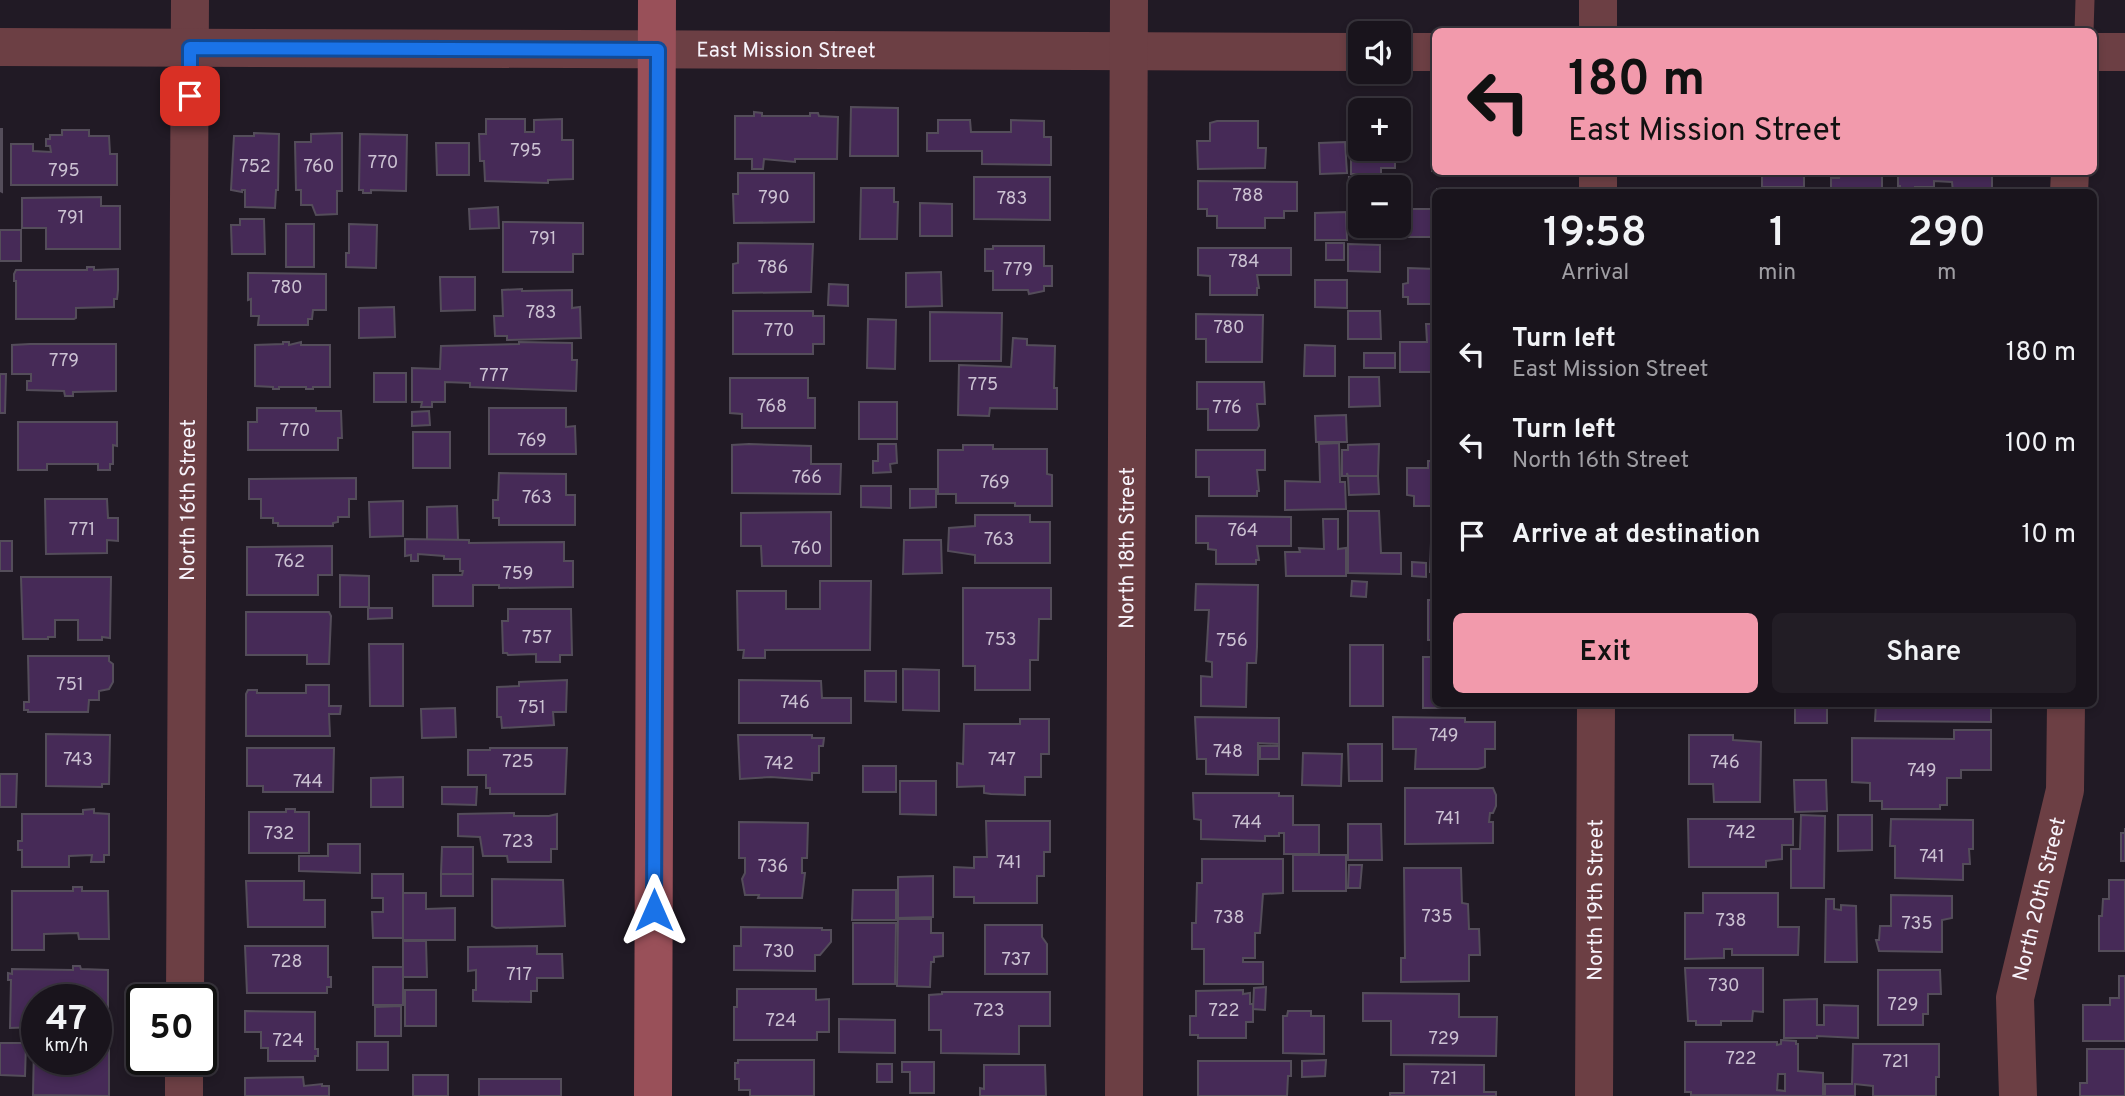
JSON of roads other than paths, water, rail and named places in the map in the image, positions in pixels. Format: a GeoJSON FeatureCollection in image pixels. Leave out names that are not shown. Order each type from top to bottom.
{"type":"FeatureCollection","features":[{"type":"Feature","properties":{"kind":"main road"},"geometry":{"type":"LineString","coordinates":[[653,1096],[657,0]]}},
{"type":"Feature","properties":{"kind":"street","name":"North 16th Street"},"geometry":{"type":"LineString","coordinates":[[184,984],[190,0]]}},
{"type":"Feature","properties":{"kind":"street","name":"North 18th Street"},"geometry":{"type":"LineString","coordinates":[[1124,1096],[1129,0]]}},
{"type":"Feature","properties":{"kind":"street"},"geometry":{"type":"LineString","coordinates":[[1598,0],[1598,28]]}},
{"type":"Feature","properties":{"kind":"street","name":"East Mission Street"},"geometry":{"type":"LineString","coordinates":[[0,47],[1348,52]]}},
{"type":"Feature","properties":{"kind":"street"},"geometry":{"type":"LineString","coordinates":[[1411,52],[1432,52]]}},
{"type":"Feature","properties":{"kind":"street"},"geometry":{"type":"LineString","coordinates":[[2097,52],[2125,52]]}},
{"type":"Feature","properties":{"kind":"street","name":"North 19th Street"},"geometry":{"type":"LineString","coordinates":[[1594,1096],[1595,707]]}},
{"type":"Feature","properties":{"kind":"street","name":"North 20th Street"},"geometry":{"type":"LineString","coordinates":[[2018,1096],[2015,998],[2065,790],[2066,707]]}},
{"type":"Feature","properties":{"kind":"street"},"geometry":{"type":"LineString","coordinates":[[184,1075],[184,1096]]}},
{"type":"Feature","properties":{"kind":"lane"},"geometry":{"type":"LineString","coordinates":[[2084,28],[2085,0]]}}]}
